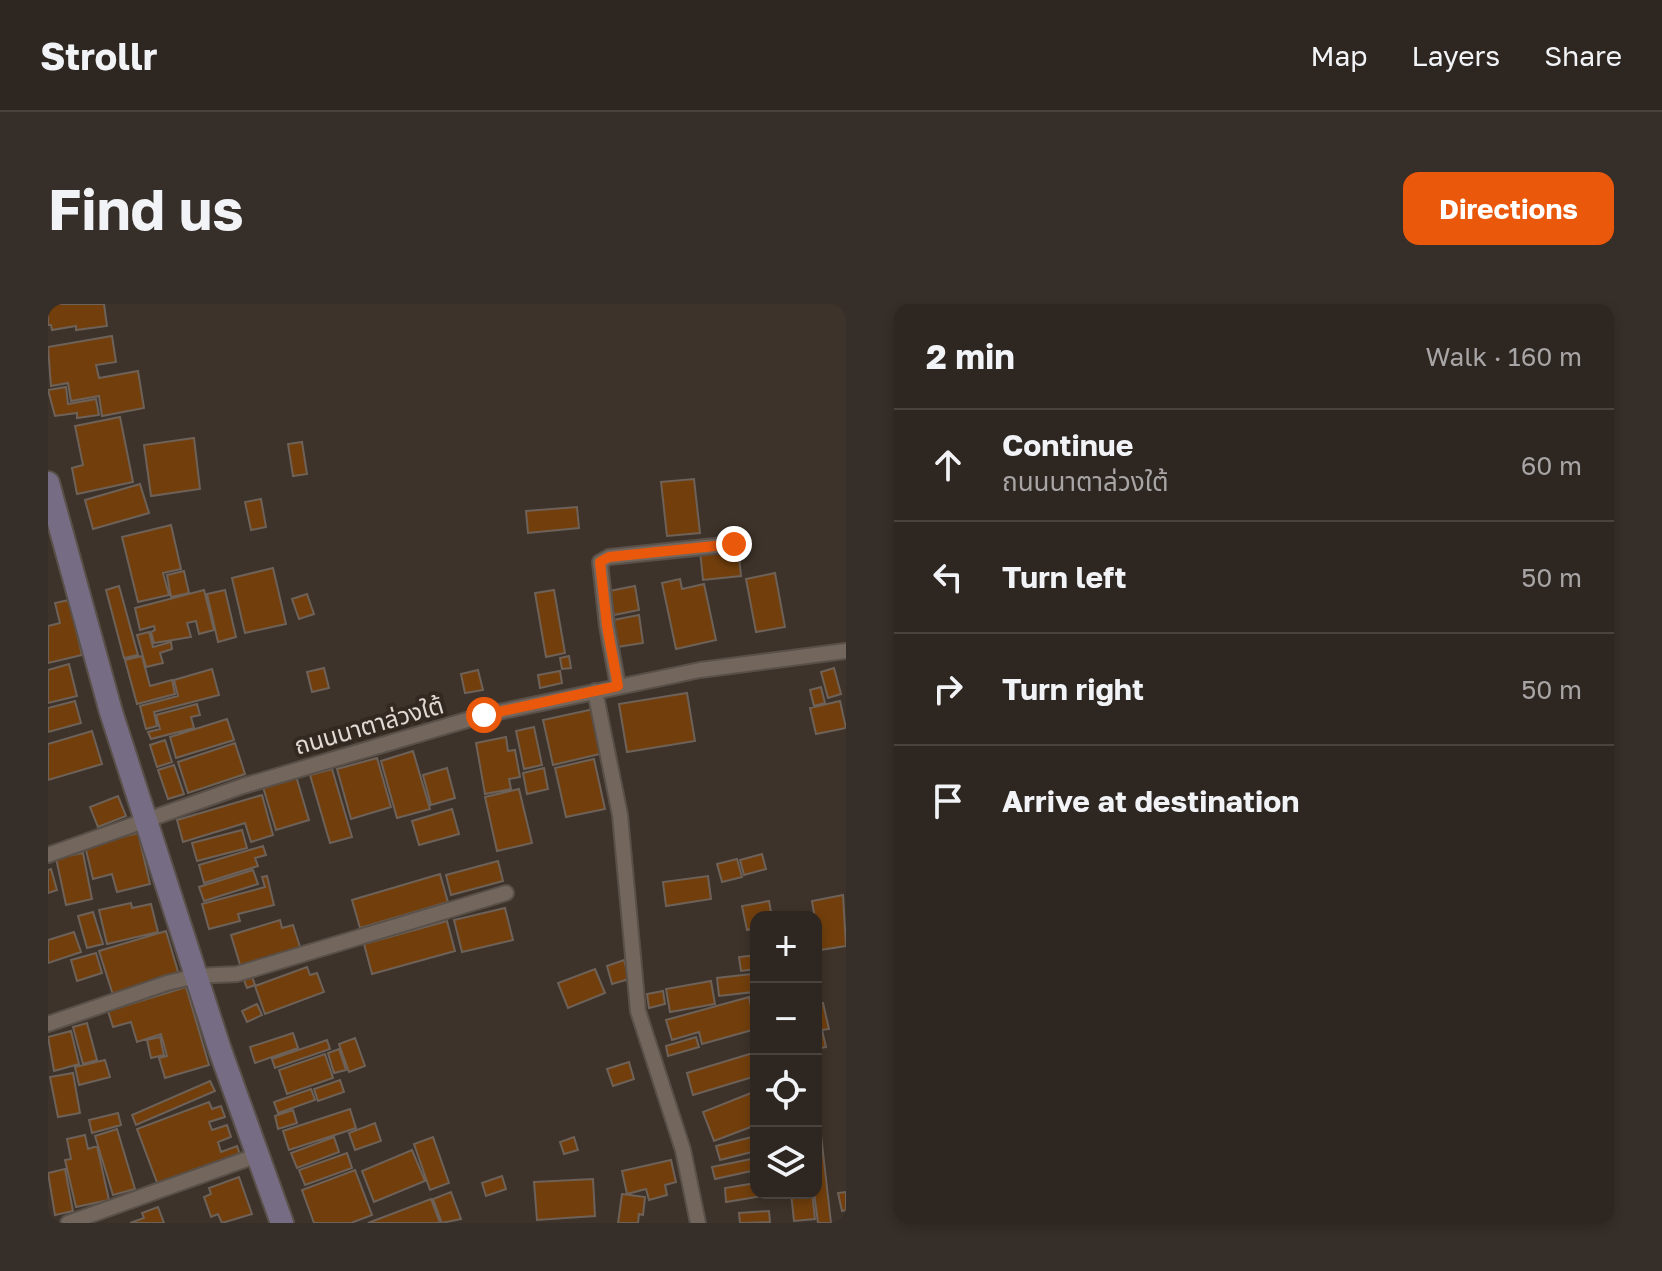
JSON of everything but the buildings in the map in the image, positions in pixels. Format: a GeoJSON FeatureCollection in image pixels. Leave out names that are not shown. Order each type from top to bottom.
{"type":"FeatureCollection","features":[{"type":"Feature","properties":{"kind":"main road"},"geometry":{"type":"LineString","coordinates":[[48,483],[56,543],[196,976],[282,1223]]}},
{"type":"Feature","properties":{"kind":"street"},"geometry":{"type":"LineString","coordinates":[[618,686],[600,562],[609,557],[734,544]]}},
{"type":"Feature","properties":{"kind":"street","name":"ถนนนาตาล่วงใต้"},"geometry":{"type":"LineString","coordinates":[[48,855],[243,786],[484,715],[700,670],[846,651]]}},
{"type":"Feature","properties":{"kind":"street"},"geometry":{"type":"LineString","coordinates":[[595,691],[620,815],[638,1011],[683,1150],[698,1223]]}},
{"type":"Feature","properties":{"kind":"street"},"geometry":{"type":"LineString","coordinates":[[48,1024],[167,983],[196,976],[237,974],[506,893]]}},
{"type":"Feature","properties":{"kind":"street"},"geometry":{"type":"LineString","coordinates":[[68,1223],[258,1155]]}},
{"type":"Feature","properties":{"kind":"route"},"geometry":{"type":"LineString","coordinates":[[484,715],[618,686],[600,562],[609,557],[734,544]]}}]}
